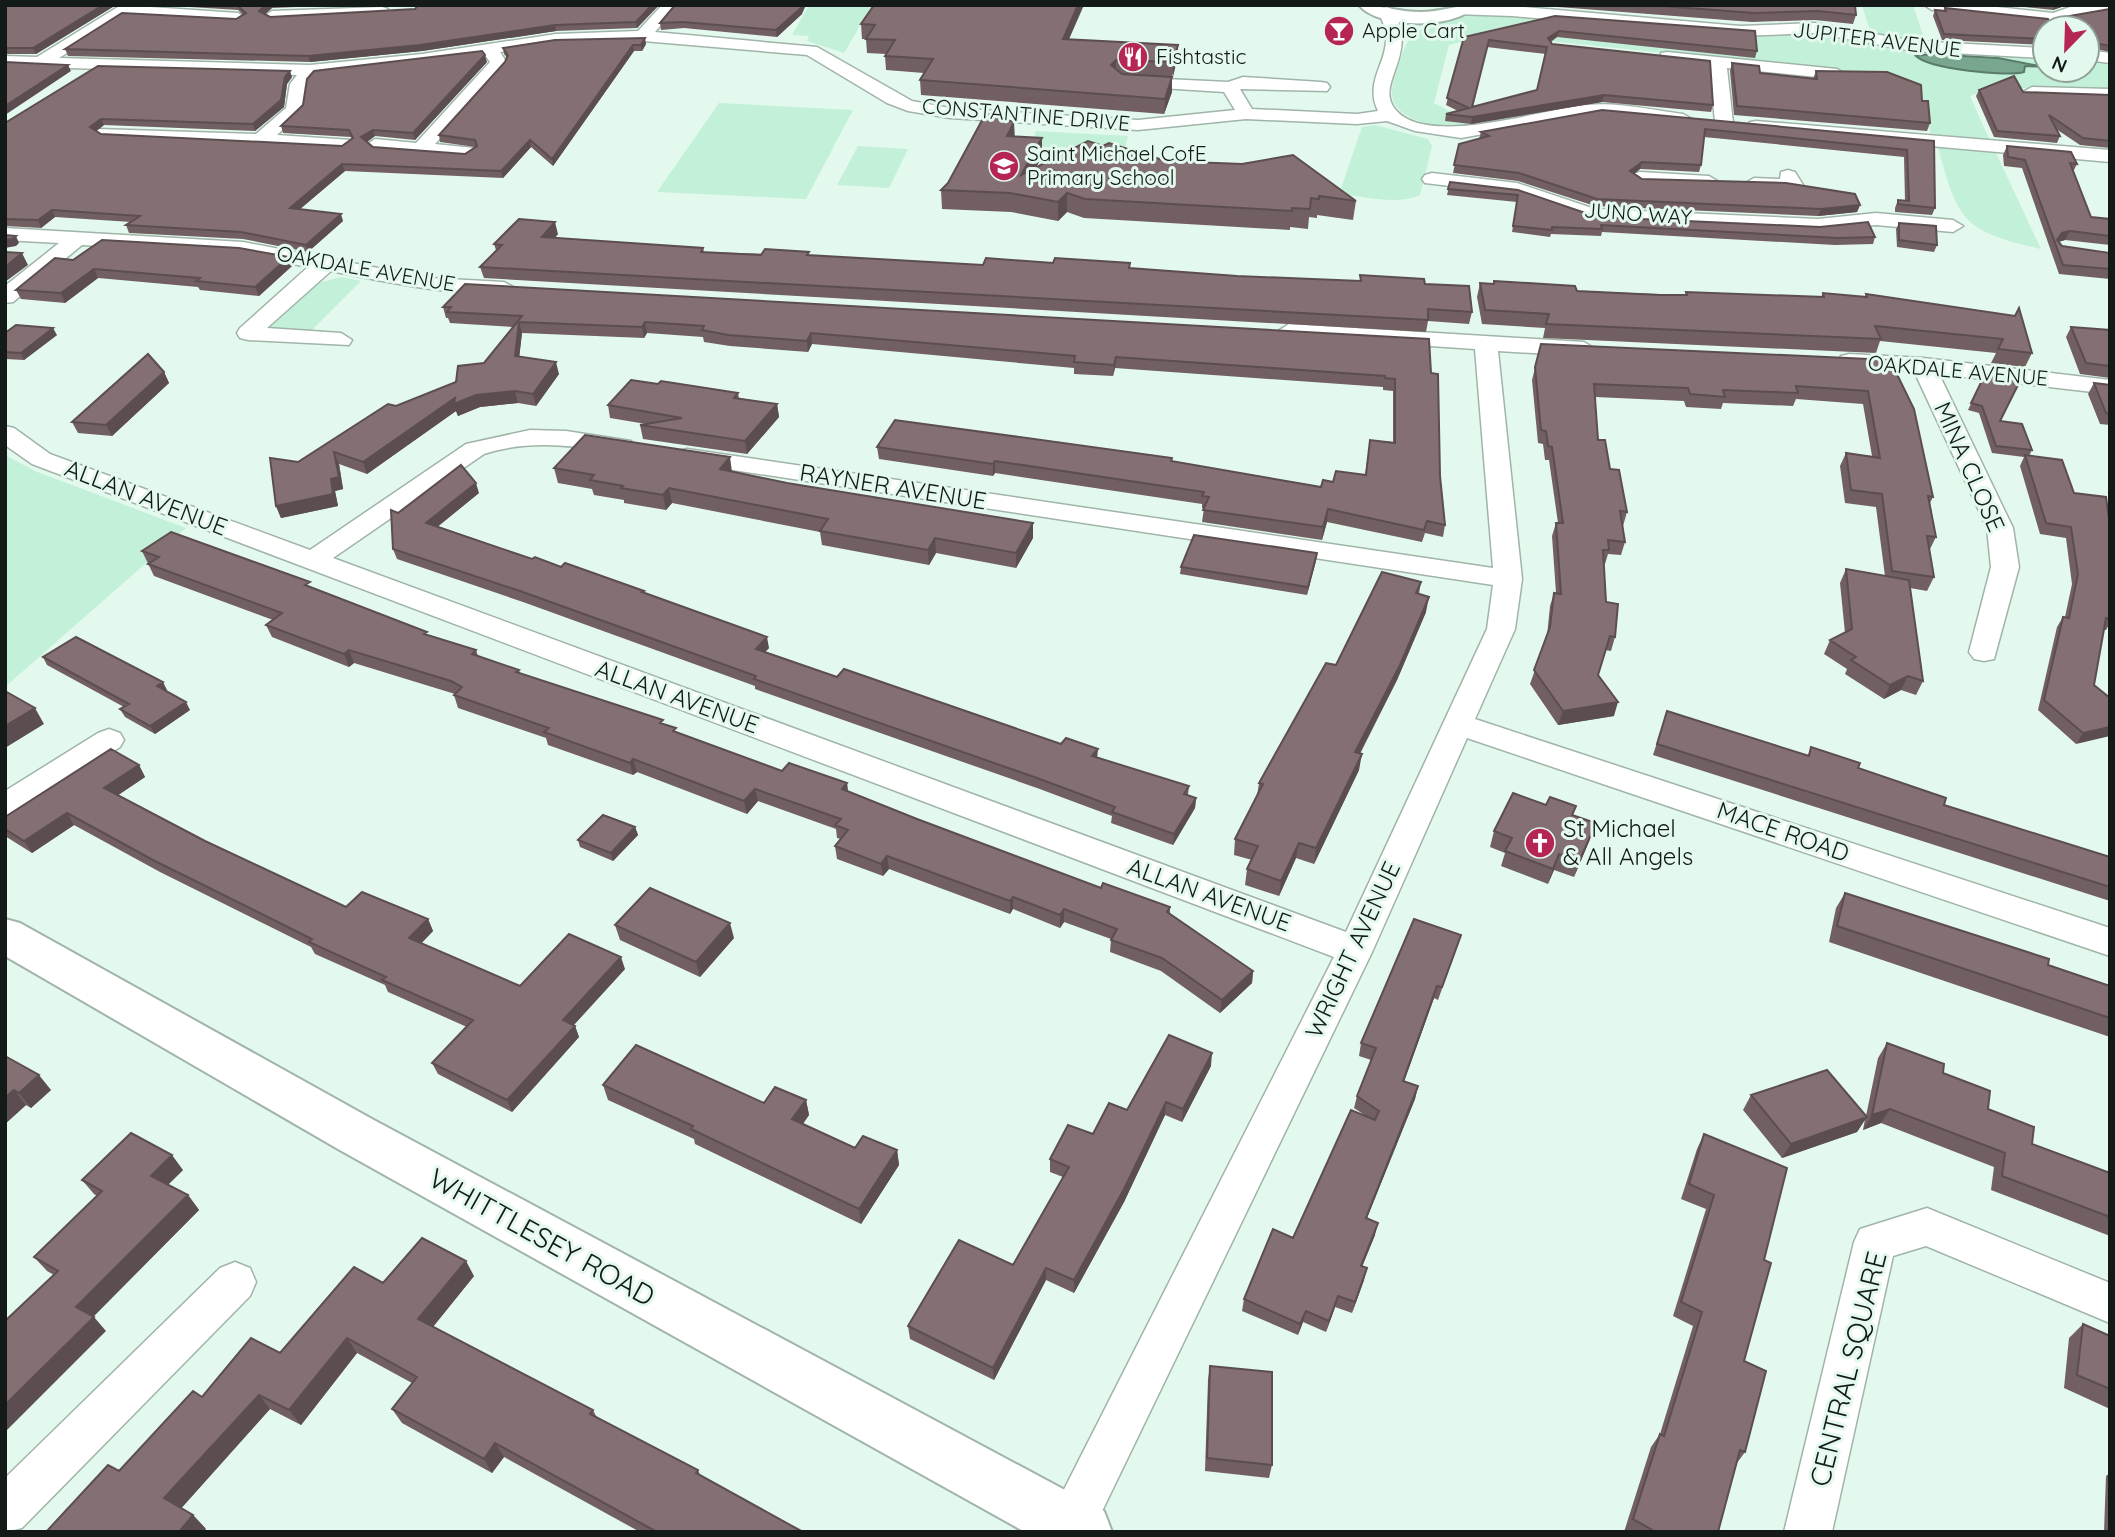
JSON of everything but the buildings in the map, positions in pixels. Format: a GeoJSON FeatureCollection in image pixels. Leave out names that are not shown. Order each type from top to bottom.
{"type":"FeatureCollection","features":[{"type":"Feature","properties":{"kind":"main road"},"geometry":{"type":"LineString","coordinates":[[1377,9],[1435,16],[1464,8]]}},
{"type":"Feature","properties":{"kind":"main road","name":"WHITTLESEY ROAD"},"geometry":{"type":"LineString","coordinates":[[7,938],[400,1160],[1077,1528]]}},
{"type":"Feature","properties":{"kind":"street"},"geometry":{"type":"LineString","coordinates":[[643,36],[671,5]]}},
{"type":"Feature","properties":{"kind":"street","name":"JUPITER AVENUE"},"geometry":{"type":"LineString","coordinates":[[1500,5],[1541,14]]}},
{"type":"Feature","properties":{"kind":"street"},"geometry":{"type":"LineString","coordinates":[[1932,5],[2031,19]]}},
{"type":"Feature","properties":{"kind":"street"},"geometry":{"type":"LineString","coordinates":[[2068,14],[2073,10],[2110,6]]}},
{"type":"Feature","properties":{"kind":"street","name":"JUPITER AVENUE"},"geometry":{"type":"LineString","coordinates":[[1464,8],[1541,14],[1661,16],[1740,31],[1815,28],[1913,46],[2031,52]]}},
{"type":"Feature","properties":{"kind":"street"},"geometry":{"type":"LineString","coordinates":[[41,62],[127,9],[238,18]]}},
{"type":"Feature","properties":{"kind":"street"},"geometry":{"type":"LineString","coordinates":[[1377,9],[1397,28],[1396,43],[1380,92],[1382,102],[1391,115],[1409,124],[1444,132],[1487,131],[1600,110],[2110,156]]}},
{"type":"Feature","properties":{"kind":"street"},"geometry":{"type":"LineString","coordinates":[[272,16],[398,11]]}},
{"type":"Feature","properties":{"kind":"street"},"geometry":{"type":"LineString","coordinates":[[1396,43],[1408,30],[1435,16]]}},
{"type":"Feature","properties":{"kind":"street","name":"CONSTANTINE DRIVE"},"geometry":{"type":"LineString","coordinates":[[5,61],[95,66],[310,70],[414,60],[556,39],[643,36],[764,44],[810,51],[893,99],[930,110],[1138,125],[1247,114],[1357,119],[1391,115]]}},
{"type":"Feature","properties":{"kind":"street"},"geometry":{"type":"LineString","coordinates":[[408,41],[414,60]]}},
{"type":"Feature","properties":{"kind":"street"},"geometry":{"type":"LineString","coordinates":[[421,148],[499,64],[490,50]]}},
{"type":"Feature","properties":{"kind":"street"},"geometry":{"type":"LineString","coordinates":[[1654,56],[1800,74],[1838,74]]}},
{"type":"Feature","properties":{"kind":"street"},"geometry":{"type":"LineString","coordinates":[[1718,63],[1724,123]]}},
{"type":"Feature","properties":{"kind":"street"},"geometry":{"type":"LineString","coordinates":[[72,81],[95,66]]}},
{"type":"Feature","properties":{"kind":"street"},"geometry":{"type":"LineString","coordinates":[[261,140],[294,110],[299,84],[310,70]]}},
{"type":"Feature","properties":{"kind":"street"},"geometry":{"type":"LineString","coordinates":[[1122,81],[1230,87],[1242,82],[1321,87]]}},
{"type":"Feature","properties":{"kind":"street"},"geometry":{"type":"LineString","coordinates":[[1230,87],[1247,114]]}},
{"type":"Feature","properties":{"kind":"street"},"geometry":{"type":"LineString","coordinates":[[2032,92],[2110,94]]}},
{"type":"Feature","properties":{"kind":"street"},"geometry":{"type":"LineString","coordinates":[[104,132],[344,144]]}},
{"type":"Feature","properties":{"kind":"street","name":"JUNO WAY"},"geometry":{"type":"LineString","coordinates":[[1444,132],[1431,182],[1527,190],[1557,198],[1576,210],[1595,215],[1818,225],[1875,219],[1953,225]]}},
{"type":"Feature","properties":{"kind":"street"},"geometry":{"type":"LineString","coordinates":[[376,145],[467,152]]}},
{"type":"Feature","properties":{"kind":"street","name":"JUNO WAY"},"geometry":{"type":"LineString","coordinates":[[1640,178],[1793,186],[1788,176]]}},
{"type":"Feature","properties":{"kind":"street","name":"JUNO WAY"},"geometry":{"type":"LineString","coordinates":[[1708,182],[1724,220]]}},
{"type":"Feature","properties":{"kind":"street","name":"OAKDALE AVENUE"},"geometry":{"type":"LineString","coordinates":[[5,234],[243,248],[430,284],[527,289]]}},
{"type":"Feature","properties":{"kind":"street"},"geometry":{"type":"LineString","coordinates":[[5,297],[79,237]]}},
{"type":"Feature","properties":{"kind":"street"},"geometry":{"type":"LineString","coordinates":[[330,263],[317,270],[248,333],[341,340]]}},
{"type":"Feature","properties":{"kind":"street"},"geometry":{"type":"LineString","coordinates":[[1273,330],[1486,345],[1609,350]]}},
{"type":"Feature","properties":{"kind":"street","name":"WRIGHT AVENUE"},"geometry":{"type":"LineString","coordinates":[[1077,1528],[1355,950],[1501,629],[1508,579],[1486,345]]}},
{"type":"Feature","properties":{"kind":"street","name":"OAKDALE AVENUE"},"geometry":{"type":"LineString","coordinates":[[1828,360],[1923,365],[2110,387]]}},
{"type":"Feature","properties":{"kind":"street","name":"MINA CLOSE"},"geometry":{"type":"LineString","coordinates":[[1923,365],[2000,528],[2005,567],[1984,652]]}},
{"type":"Feature","properties":{"kind":"street","name":"ALLAN AVENUE"},"geometry":{"type":"LineString","coordinates":[[5,433],[41,459],[1355,950]]}},
{"type":"Feature","properties":{"kind":"street","name":"RAYNER AVENUE"},"geometry":{"type":"LineString","coordinates":[[311,561],[475,449],[496,440],[525,435],[554,435],[1508,579]]}},
{"type":"Feature","properties":{"kind":"street","name":"MACE ROAD"},"geometry":{"type":"LineString","coordinates":[[1457,724],[2110,942]]}},
{"type":"Feature","properties":{"kind":"street"},"geometry":{"type":"LineString","coordinates":[[5,807],[54,764],[109,740]]}},
{"type":"Feature","properties":{"kind":"street","name":"CENTRAL SQUARE"},"geometry":{"type":"LineString","coordinates":[[1808,1532],[1875,1242],[1927,1227],[2110,1303]]}},
{"type":"Feature","properties":{"kind":"street"},"geometry":{"type":"LineString","coordinates":[[5,1511],[235,1282]]}},
{"type":"Feature","properties":{"kind":"shaded area"},"geometry":{"type":"Polygon","coordinates":[[[809,5],[872,5],[844,53],[807,41],[809,36],[792,35],[809,5]]]}},
{"type":"Feature","properties":{"kind":"shaded area"},"geometry":{"type":"Polygon","coordinates":[[[1862,5],[1913,5],[1926,44],[1871,34],[1862,5]]]}},
{"type":"Feature","properties":{"kind":"shaded area"},"geometry":{"type":"Polygon","coordinates":[[[1496,14],[1807,32],[1946,53],[2031,56],[2031,84],[2101,84],[2101,62],[2110,63],[2110,91],[1993,87],[1970,96],[1990,141],[1931,135],[1918,85],[1887,76],[1490,35],[1449,45],[1434,103],[1478,126],[1434,125],[1412,119],[1396,106],[1392,98],[1397,69],[1407,44],[1417,32],[1426,27],[1466,16],[1496,14]]]}},
{"type":"Feature","properties":{"kind":"shaded area"},"geometry":{"type":"Polygon","coordinates":[[[1931,54],[1998,58],[2031,66],[2025,66],[2024,72],[1986,73],[1936,65],[1916,56],[1931,54]]]}},
{"type":"Feature","properties":{"kind":"shaded area"},"geometry":{"type":"Polygon","coordinates":[[[719,103],[853,110],[806,199],[657,192],[719,103]]]}},
{"type":"Feature","properties":{"kind":"shaded area"},"geometry":{"type":"Polygon","coordinates":[[[1375,125],[1428,139],[1432,146],[1420,195],[1390,200],[1339,194],[1362,127],[1375,125]]]}},
{"type":"Feature","properties":{"kind":"shaded area"},"geometry":{"type":"Polygon","coordinates":[[[1036,131],[1128,136],[1123,156],[1029,151],[1036,131]]]}},
{"type":"Feature","properties":{"kind":"shaded area"},"geometry":{"type":"Polygon","coordinates":[[[858,146],[908,149],[889,188],[837,185],[858,146]]]}},
{"type":"Feature","properties":{"kind":"shaded area"},"geometry":{"type":"Polygon","coordinates":[[[1938,147],[1996,153],[2041,249],[1995,236],[1979,229],[1968,219],[1952,192],[1938,147]]]}},
{"type":"Feature","properties":{"kind":"shaded area"},"geometry":{"type":"Polygon","coordinates":[[[341,277],[361,281],[306,336],[274,333],[268,327],[311,285],[341,277]]]}},
{"type":"Feature","properties":{"kind":"shaded area"},"geometry":{"type":"Polygon","coordinates":[[[5,455],[35,471],[186,528],[5,687],[5,455]]]}},
{"type":"Feature","properties":{"kind":"place","name":"Apple Cart"},"geometry":{"type":"Point","coordinates":[1339,31]}},
{"type":"Feature","properties":{"kind":"place","name":"Fishtastic"},"geometry":{"type":"Point","coordinates":[1133,57]}},
{"type":"Feature","properties":{"kind":"place","name":"Saint Michael CofE Primary School"},"geometry":{"type":"Point","coordinates":[1004,166]}},
{"type":"Feature","properties":{"kind":"place","name":"St Michael & All Angels"},"geometry":{"type":"Point","coordinates":[1540,843]}}]}
